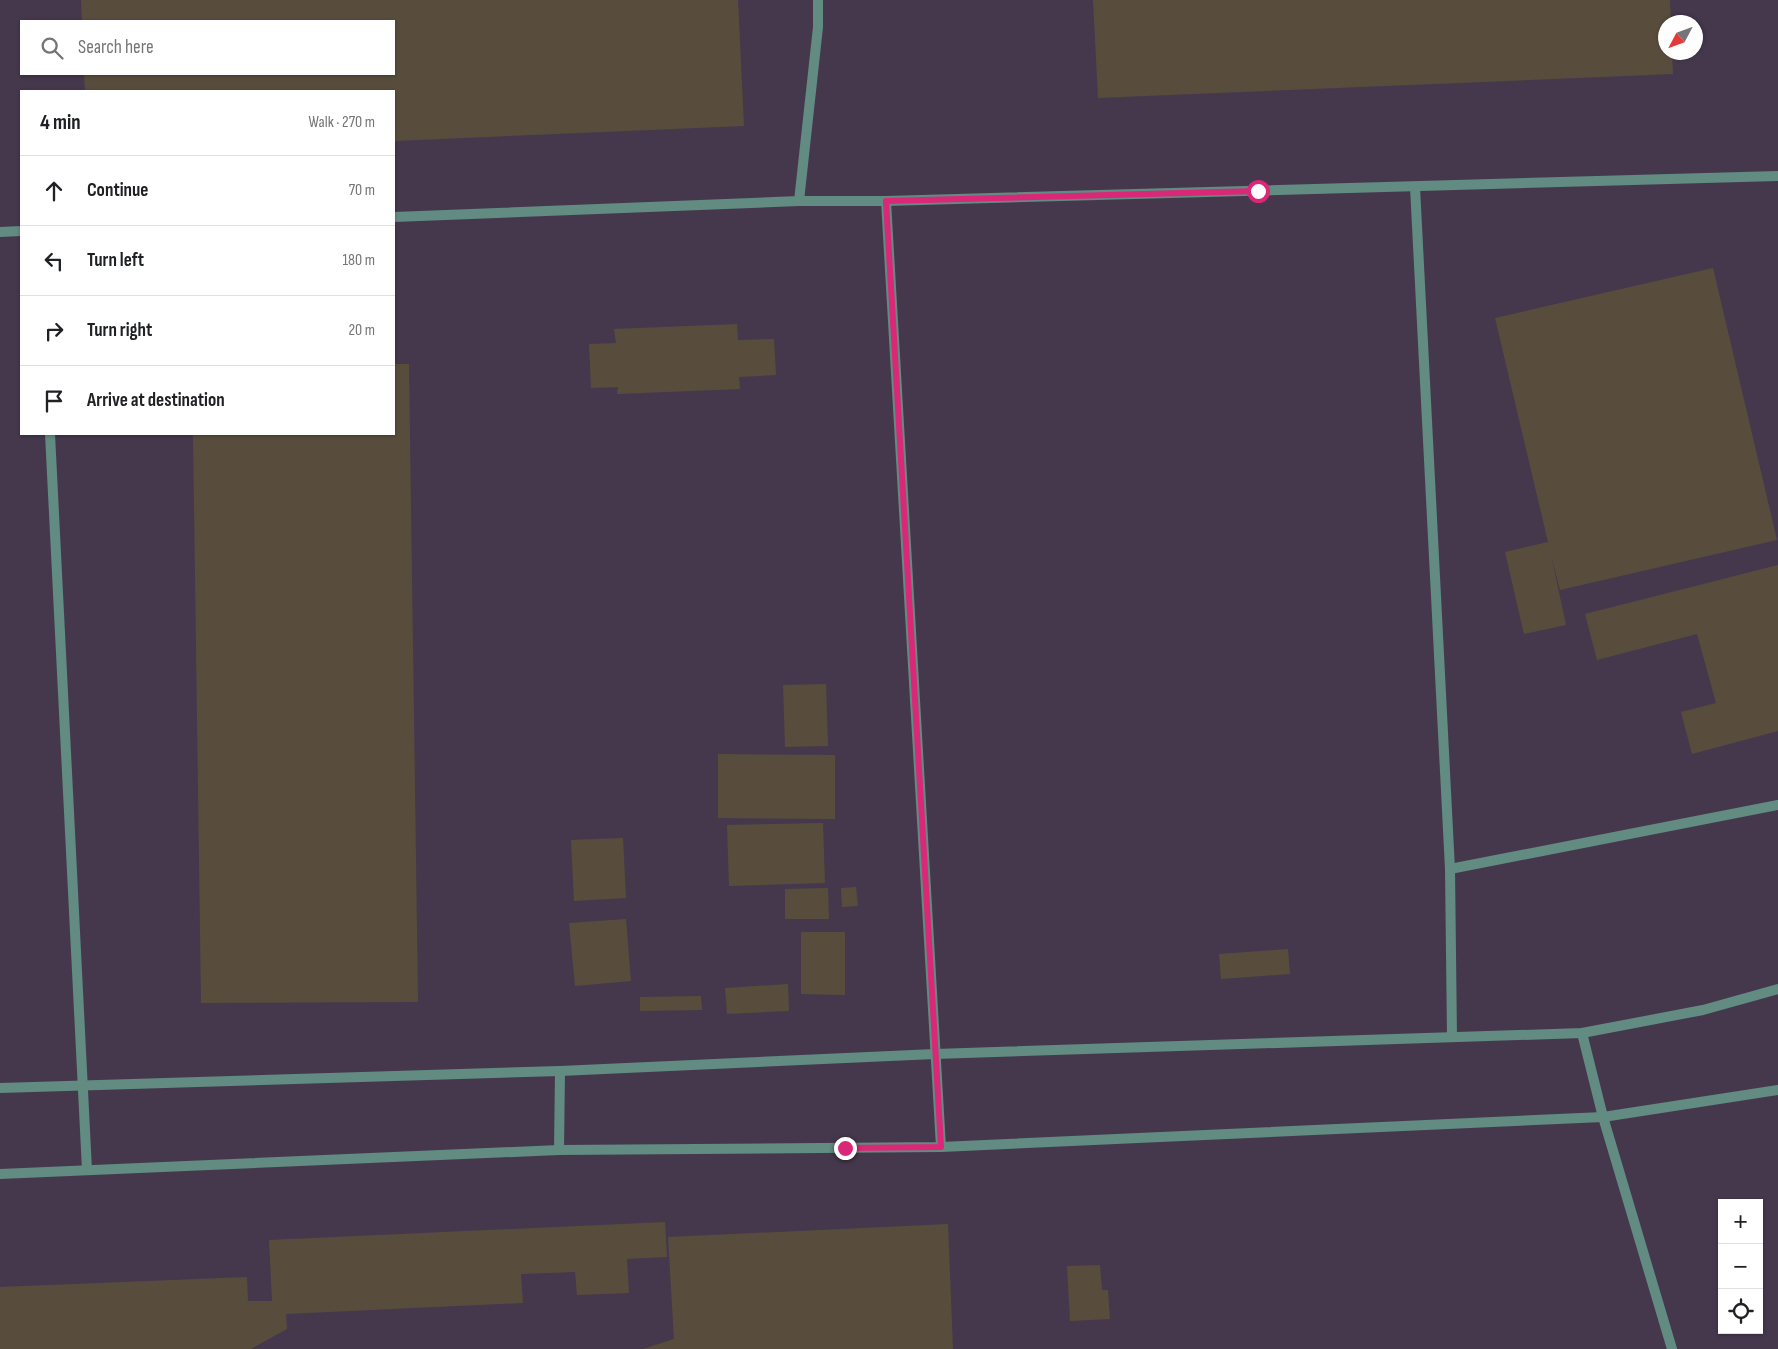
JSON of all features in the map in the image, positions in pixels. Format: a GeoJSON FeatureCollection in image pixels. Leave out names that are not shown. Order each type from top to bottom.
{"type":"FeatureCollection","features":[{"type":"Feature","properties":{"kind":"lane"},"geometry":{"type":"LineString","coordinates":[[799,201],[818,27],[818,0]]}},
{"type":"Feature","properties":{"kind":"lane"},"geometry":{"type":"LineString","coordinates":[[395,217],[799,201],[886,201],[1778,176]]}},
{"type":"Feature","properties":{"kind":"lane"},"geometry":{"type":"LineString","coordinates":[[1415,186],[1450,869],[1452,1037]]}},
{"type":"Feature","properties":{"kind":"lane"},"geometry":{"type":"LineString","coordinates":[[886,201],[941,1147]]}},
{"type":"Feature","properties":{"kind":"lane"},"geometry":{"type":"LineString","coordinates":[[0,232],[20,231]]}},
{"type":"Feature","properties":{"kind":"lane"},"geometry":{"type":"LineString","coordinates":[[50,435],[87,1170]]}},
{"type":"Feature","properties":{"kind":"lane"},"geometry":{"type":"LineString","coordinates":[[1450,869],[1778,805]]}},
{"type":"Feature","properties":{"kind":"lane"},"geometry":{"type":"LineString","coordinates":[[0,1088],[82,1084],[560,1071],[935,1054],[1582,1033],[1704,1010],[1778,989]]}},
{"type":"Feature","properties":{"kind":"lane"},"geometry":{"type":"LineString","coordinates":[[1582,1033],[1603,1117],[1672,1349]]}},
{"type":"Feature","properties":{"kind":"lane"},"geometry":{"type":"LineString","coordinates":[[559,1150],[560,1071]]}},
{"type":"Feature","properties":{"kind":"lane"},"geometry":{"type":"LineString","coordinates":[[0,1174],[559,1150],[941,1147],[1603,1117],[1778,1090]]}},
{"type":"Feature","properties":{"kind":"shaded area"},"geometry":{"type":"Polygon","coordinates":[[[0,0],[1778,0],[1778,1349],[0,1349],[0,0]]]}},
{"type":"Feature","properties":{"kind":"building"},"geometry":{"type":"Polygon","coordinates":[[[81,0],[738,0],[744,126],[395,141],[395,90],[85,90],[84,75],[395,75],[395,20],[82,20],[81,0]]]}},
{"type":"Feature","properties":{"kind":"building"},"geometry":{"type":"Polygon","coordinates":[[[1093,0],[1670,0],[1671,15],[1658,15],[1658,60],[1672,60],[1673,74],[1098,98],[1093,0]]]}},
{"type":"Feature","properties":{"kind":"building"},"geometry":{"type":"Polygon","coordinates":[[[1713,268],[1777,540],[1560,590],[1551,555],[1566,625],[1524,634],[1505,552],[1548,542],[1495,318],[1713,268]]]}},
{"type":"Feature","properties":{"kind":"building"},"geometry":{"type":"Polygon","coordinates":[[[737,324],[738,340],[774,339],[776,375],[739,377],[740,389],[617,394],[618,387],[591,388],[589,344],[616,343],[614,329],[737,324]]]}},
{"type":"Feature","properties":{"kind":"building"},"geometry":{"type":"Polygon","coordinates":[[[395,364],[409,364],[418,1002],[201,1003],[193,435],[395,435],[395,364]]]}},
{"type":"Feature","properties":{"kind":"building"},"geometry":{"type":"Polygon","coordinates":[[[1778,565],[1778,731],[1692,754],[1681,712],[1716,703],[1697,634],[1597,660],[1585,614],[1778,565]]]}},
{"type":"Feature","properties":{"kind":"building"},"geometry":{"type":"Polygon","coordinates":[[[826,684],[828,746],[785,747],[783,685],[826,684]]]}},
{"type":"Feature","properties":{"kind":"building"},"geometry":{"type":"Polygon","coordinates":[[[718,754],[835,755],[835,819],[718,818],[718,754]]]}},
{"type":"Feature","properties":{"kind":"building"},"geometry":{"type":"Polygon","coordinates":[[[823,823],[825,883],[729,886],[727,825],[823,823]]]}},
{"type":"Feature","properties":{"kind":"building"},"geometry":{"type":"Polygon","coordinates":[[[623,838],[626,898],[574,901],[571,840],[623,838]]]}},
{"type":"Feature","properties":{"kind":"building"},"geometry":{"type":"Polygon","coordinates":[[[856,887],[858,906],[842,907],[841,888],[856,887]]]}},
{"type":"Feature","properties":{"kind":"building"},"geometry":{"type":"Polygon","coordinates":[[[828,888],[829,919],[785,919],[785,889],[828,888]]]}},
{"type":"Feature","properties":{"kind":"building"},"geometry":{"type":"Polygon","coordinates":[[[626,919],[631,981],[575,986],[569,923],[626,919]]]}},
{"type":"Feature","properties":{"kind":"building"},"geometry":{"type":"Polygon","coordinates":[[[801,932],[845,932],[845,995],[801,994],[801,932]]]}},
{"type":"Feature","properties":{"kind":"building"},"geometry":{"type":"Polygon","coordinates":[[[1288,949],[1290,974],[1221,979],[1219,954],[1288,949]]]}},
{"type":"Feature","properties":{"kind":"building"},"geometry":{"type":"Polygon","coordinates":[[[788,984],[789,1011],[727,1014],[725,988],[788,984]]]}},
{"type":"Feature","properties":{"kind":"building"},"geometry":{"type":"Polygon","coordinates":[[[701,996],[702,1010],[640,1011],[640,997],[701,996]]]}},
{"type":"Feature","properties":{"kind":"building"},"geometry":{"type":"Polygon","coordinates":[[[665,1222],[667,1257],[627,1259],[629,1293],[577,1295],[575,1272],[521,1274],[523,1303],[286,1314],[287,1329],[251,1349],[0,1349],[0,1287],[247,1277],[248,1301],[272,1301],[269,1240],[665,1222]]]}},
{"type":"Feature","properties":{"kind":"building"},"geometry":{"type":"Polygon","coordinates":[[[948,1224],[953,1349],[643,1349],[674,1339],[668,1237],[948,1224]]]}},
{"type":"Feature","properties":{"kind":"building"},"geometry":{"type":"Polygon","coordinates":[[[1100,1265],[1102,1290],[1108,1290],[1110,1319],[1070,1321],[1067,1266],[1100,1265]]]}},
{"type":"Feature","properties":{"kind":"route"},"geometry":{"type":"LineString","coordinates":[[845,1148],[941,1147],[886,201],[1258,191]]}}]}
